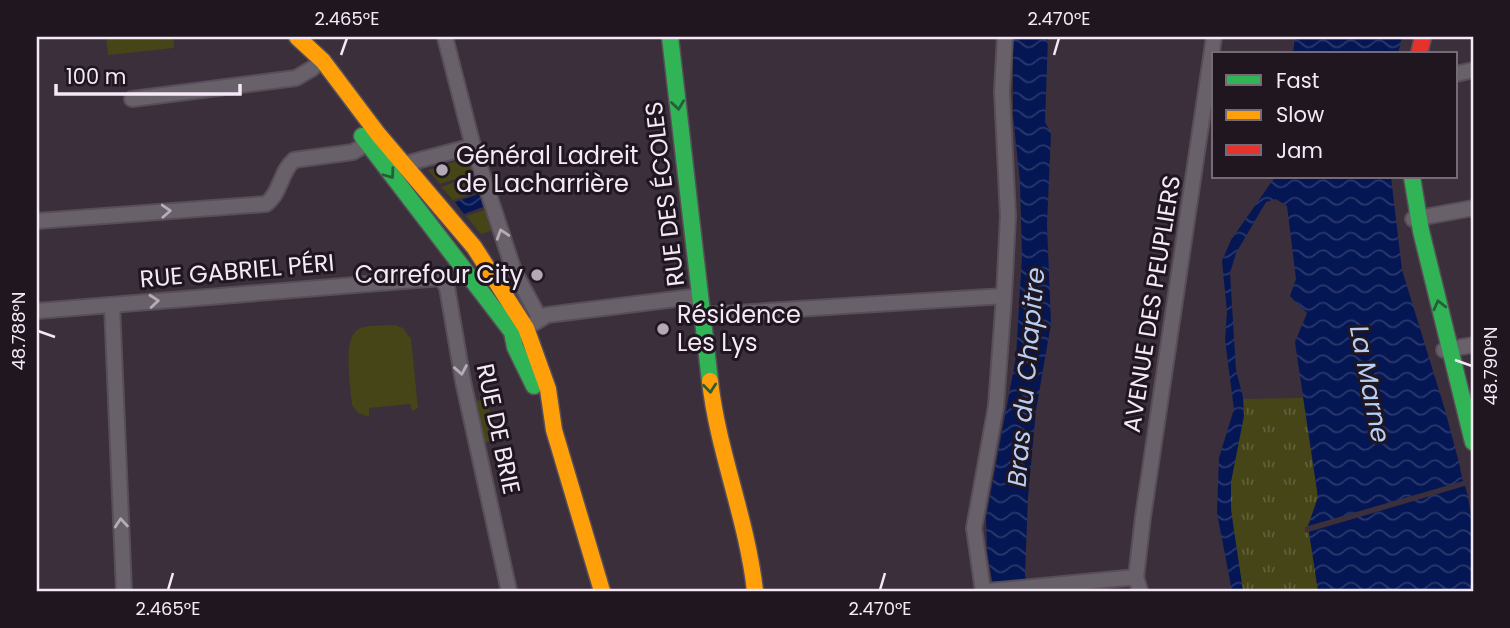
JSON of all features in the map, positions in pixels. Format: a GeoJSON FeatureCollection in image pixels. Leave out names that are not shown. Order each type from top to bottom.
{"type":"FeatureCollection","features":[{"type":"Feature","properties":{"kind":"main road"},"geometry":{"type":"LineString","coordinates":[[296,37],[313,68],[457,262],[526,326]]}},
{"type":"Feature","properties":{"kind":"main road"},"geometry":{"type":"LineString","coordinates":[[296,37],[323,61],[474,247],[526,326],[548,389],[554,430],[602,591]]}},
{"type":"Feature","properties":{"kind":"main road","name":"RUE DES ÉCOLES"},"geometry":{"type":"LineString","coordinates":[[670,37],[716,429],[753,557],[755,591]]}},
{"type":"Feature","properties":{"kind":"main road"},"geometry":{"type":"LineString","coordinates":[[1412,178],[1416,218],[1447,349],[1473,442]]}},
{"type":"Feature","properties":{"kind":"street"},"geometry":{"type":"LineString","coordinates":[[445,37],[473,146],[514,271],[526,326],[552,314],[700,296]]}},
{"type":"Feature","properties":{"kind":"street"},"geometry":{"type":"LineString","coordinates":[[983,591],[974,528],[996,406],[1004,296],[1008,216],[1002,91],[1005,37]]}},
{"type":"Feature","properties":{"kind":"street","name":"AVENUE DES PEUPLIERS"},"geometry":{"type":"LineString","coordinates":[[1138,584],[1214,37]]}},
{"type":"Feature","properties":{"kind":"street"},"geometry":{"type":"LineString","coordinates":[[132,99],[296,78],[313,68]]}},
{"type":"Feature","properties":{"kind":"street"},"geometry":{"type":"LineString","coordinates":[[37,221],[265,204],[274,198],[288,165],[294,160],[353,152],[368,143]]}},
{"type":"Feature","properties":{"kind":"street"},"geometry":{"type":"LineString","coordinates":[[405,164],[473,146]]}},
{"type":"Feature","properties":{"kind":"street"},"geometry":{"type":"LineString","coordinates":[[1416,218],[1473,208]]}},
{"type":"Feature","properties":{"kind":"street"},"geometry":{"type":"LineString","coordinates":[[441,278],[474,247]]}},
{"type":"Feature","properties":{"kind":"street","name":"RUE GABRIEL PÉRI"},"geometry":{"type":"LineString","coordinates":[[37,311],[441,278]]}},
{"type":"Feature","properties":{"kind":"street","name":"RUE DE BRIE"},"geometry":{"type":"LineString","coordinates":[[441,278],[447,287],[463,381],[509,591]]}},
{"type":"Feature","properties":{"kind":"street"},"geometry":{"type":"LineString","coordinates":[[703,315],[1004,296]]}},
{"type":"Feature","properties":{"kind":"street"},"geometry":{"type":"LineString","coordinates":[[112,305],[117,486],[124,591]]}},
{"type":"Feature","properties":{"kind":"street"},"geometry":{"type":"LineString","coordinates":[[1447,349],[1473,345]]}},
{"type":"Feature","properties":{"kind":"street"},"geometry":{"type":"LineString","coordinates":[[989,591],[1138,584]]}},
{"type":"Feature","properties":{"kind":"green space"},"geometry":{"type":"Polygon","coordinates":[[[106,37],[173,37],[174,48],[108,55],[106,37]]]}},
{"type":"Feature","properties":{"kind":"green space"},"geometry":{"type":"Polygon","coordinates":[[[468,158],[473,173],[440,184],[428,170],[436,168],[440,176],[448,172],[444,165],[468,158]]]}},
{"type":"Feature","properties":{"kind":"green space"},"geometry":{"type":"Polygon","coordinates":[[[473,176],[478,192],[453,200],[441,187],[473,176]]]}},
{"type":"Feature","properties":{"kind":"green space"},"geometry":{"type":"Polygon","coordinates":[[[485,210],[491,231],[481,234],[466,216],[485,210]]]}},
{"type":"Feature","properties":{"kind":"green space"},"geometry":{"type":"Polygon","coordinates":[[[395,325],[403,328],[411,339],[418,408],[412,411],[410,404],[369,408],[369,417],[358,413],[352,405],[348,365],[352,336],[361,328],[395,325]]]}},
{"type":"Feature","properties":{"kind":"green space"},"geometry":{"type":"Polygon","coordinates":[[[1303,398],[1318,498],[1308,526],[1319,591],[1243,591],[1231,495],[1243,399],[1303,398]]]}},
{"type":"Feature","properties":{"kind":"green space"},"geometry":{"type":"Polygon","coordinates":[[[486,399],[498,439],[485,443],[476,401],[486,399]]]}},
{"type":"Feature","properties":{"kind":"water","name":"Bras du Chapitre"},"geometry":{"type":"Polygon","coordinates":[[[1013,37],[1048,37],[1045,122],[1051,133],[1047,224],[1051,324],[1036,410],[1028,497],[1025,575],[1029,591],[994,591],[987,551],[986,518],[1016,357],[1022,256],[1020,182],[1013,115],[1013,37]]]}},
{"type":"Feature","properties":{"kind":"water"},"geometry":{"type":"Polygon","coordinates":[[[1295,37],[1402,37],[1398,52],[1293,52],[1295,37]]]}},
{"type":"Feature","properties":{"kind":"water","name":"La Marne"},"geometry":{"type":"Polygon","coordinates":[[[1274,178],[1391,178],[1402,270],[1445,410],[1468,497],[1473,529],[1473,591],[1318,591],[1308,526],[1318,497],[1295,342],[1307,313],[1290,296],[1296,279],[1287,206],[1276,199],[1266,202],[1236,253],[1230,273],[1236,370],[1243,397],[1244,416],[1231,482],[1231,510],[1243,591],[1232,591],[1217,513],[1219,458],[1234,409],[1225,340],[1227,312],[1222,261],[1231,240],[1274,178]]]}},
{"type":"Feature","properties":{"kind":"water"},"geometry":{"type":"Polygon","coordinates":[[[479,194],[483,207],[464,214],[455,202],[479,194]]]}},
{"type":"Feature","properties":{"kind":"pier"},"geometry":{"type":"Polygon","coordinates":[[[1463,468],[1468,485],[1305,533],[1305,527],[1308,526],[1463,481],[1460,469],[1463,468]]]}},
{"type":"Feature","properties":{"kind":"traffic: fast"},"geometry":{"type":"LineString","coordinates":[[670,37],[710,381]]}},
{"type":"Feature","properties":{"kind":"traffic: fast"},"geometry":{"type":"LineString","coordinates":[[362,136],[512,332],[515,347],[534,386]]}},
{"type":"Feature","properties":{"kind":"traffic: fast"},"geometry":{"type":"LineString","coordinates":[[1412,178],[1421,231],[1473,442]]}},
{"type":"Feature","properties":{"kind":"traffic: slow"},"geometry":{"type":"LineString","coordinates":[[297,37],[323,61],[378,134],[474,247],[526,328],[548,389],[554,430],[602,591]]}},
{"type":"Feature","properties":{"kind":"traffic: slow"},"geometry":{"type":"LineString","coordinates":[[710,381],[719,434],[746,538],[755,591]]}},
{"type":"Feature","properties":{"kind":"traffic: jam"},"geometry":{"type":"LineString","coordinates":[[1419,52],[1423,37]]}},
{"type":"Feature","properties":{"kind":"place","name":"Général Ladreit de Lacharrière"},"geometry":{"type":"Point","coordinates":[442,170]}},
{"type":"Feature","properties":{"kind":"place","name":"Carrefour City"},"geometry":{"type":"Point","coordinates":[537,275]}},
{"type":"Feature","properties":{"kind":"place","name":"Résidence Les Lys"},"geometry":{"type":"Point","coordinates":[663,329]}}]}
